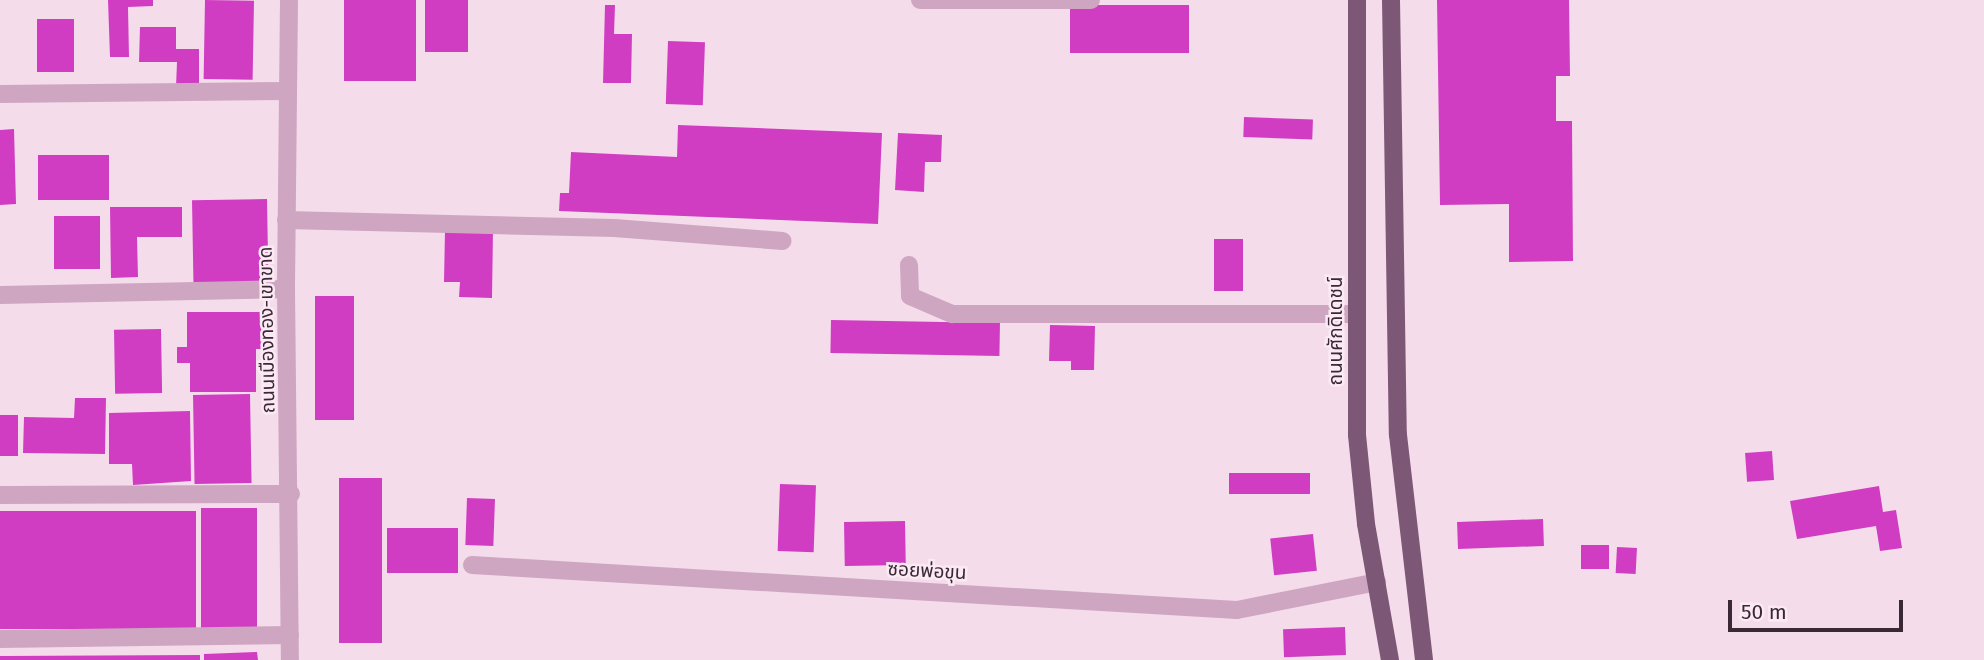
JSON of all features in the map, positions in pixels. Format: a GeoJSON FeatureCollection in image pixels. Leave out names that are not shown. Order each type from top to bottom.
{"type":"FeatureCollection","features":[{"type":"Feature","properties":{"kind":"main road","name":"ถนนศักดิเดชน์"},"geometry":{"type":"LineString","coordinates":[[1357,0],[1357,435],[1390,660]]}},
{"type":"Feature","properties":{"kind":"main road"},"geometry":{"type":"LineString","coordinates":[[1391,0],[1398,435],[1424,660]]}},
{"type":"Feature","properties":{"kind":"street","name":"ถนนเมืองทอง-เขาขาด"},"geometry":{"type":"LineString","coordinates":[[289,0],[286,289],[291,494],[290,660]]}},
{"type":"Feature","properties":{"kind":"street"},"geometry":{"type":"LineString","coordinates":[[920,0],[1091,0]]}},
{"type":"Feature","properties":{"kind":"street"},"geometry":{"type":"LineString","coordinates":[[0,94],[288,91]]}},
{"type":"Feature","properties":{"kind":"street"},"geometry":{"type":"LineString","coordinates":[[286,220],[614,228],[782,241]]}},
{"type":"Feature","properties":{"kind":"street"},"geometry":{"type":"LineString","coordinates":[[909,265],[910,296],[952,314],[1357,314]]}},
{"type":"Feature","properties":{"kind":"street"},"geometry":{"type":"LineString","coordinates":[[0,295],[286,289]]}},
{"type":"Feature","properties":{"kind":"street"},"geometry":{"type":"LineString","coordinates":[[0,495],[291,494]]}},
{"type":"Feature","properties":{"kind":"street","name":"ซอยพ่อขุน"},"geometry":{"type":"LineString","coordinates":[[472,565],[1237,610],[1377,582]]}},
{"type":"Feature","properties":{"kind":"street"},"geometry":{"type":"LineString","coordinates":[[0,639],[290,635]]}},
{"type":"Feature","properties":{"kind":"building"},"geometry":{"type":"Polygon","coordinates":[[[108,0],[153,0],[153,6],[128,7],[129,57],[110,57],[108,0]]]}},
{"type":"Feature","properties":{"kind":"building"},"geometry":{"type":"Polygon","coordinates":[[[205,0],[254,1],[253,80],[204,79],[205,0]]]}},
{"type":"Feature","properties":{"kind":"building"},"geometry":{"type":"Polygon","coordinates":[[[344,0],[416,0],[416,81],[344,81],[344,0]]]}},
{"type":"Feature","properties":{"kind":"building"},"geometry":{"type":"Polygon","coordinates":[[[425,0],[468,0],[468,52],[425,52],[425,0]]]}},
{"type":"Feature","properties":{"kind":"building"},"geometry":{"type":"Polygon","coordinates":[[[1437,0],[1569,0],[1570,76],[1556,76],[1556,121],[1572,121],[1573,261],[1509,262],[1509,204],[1440,205],[1437,0]]]}},
{"type":"Feature","properties":{"kind":"building"},"geometry":{"type":"Polygon","coordinates":[[[605,5],[615,5],[614,34],[632,34],[631,83],[603,83],[605,5]]]}},
{"type":"Feature","properties":{"kind":"building"},"geometry":{"type":"Polygon","coordinates":[[[1070,5],[1189,5],[1189,53],[1070,53],[1070,5]]]}},
{"type":"Feature","properties":{"kind":"building"},"geometry":{"type":"Polygon","coordinates":[[[37,19],[74,19],[74,72],[37,72],[37,19]]]}},
{"type":"Feature","properties":{"kind":"building"},"geometry":{"type":"Polygon","coordinates":[[[140,27],[176,27],[176,49],[199,49],[199,88],[176,87],[177,62],[139,62],[140,27]]]}},
{"type":"Feature","properties":{"kind":"building"},"geometry":{"type":"Polygon","coordinates":[[[668,41],[705,42],[703,105],[666,104],[668,41]]]}},
{"type":"Feature","properties":{"kind":"building"},"geometry":{"type":"Polygon","coordinates":[[[1244,117],[1313,119],[1312,139],[1243,137],[1244,117]]]}},
{"type":"Feature","properties":{"kind":"building"},"geometry":{"type":"Polygon","coordinates":[[[678,125],[882,133],[878,224],[559,211],[560,193],[569,193],[571,152],[677,157],[678,125]]]}},
{"type":"Feature","properties":{"kind":"building"},"geometry":{"type":"Polygon","coordinates":[[[14,129],[16,204],[0,205],[0,130],[14,129]]]}},
{"type":"Feature","properties":{"kind":"building"},"geometry":{"type":"Polygon","coordinates":[[[898,133],[942,135],[941,162],[925,162],[924,192],[895,190],[898,133]]]}},
{"type":"Feature","properties":{"kind":"building"},"geometry":{"type":"Polygon","coordinates":[[[38,155],[109,155],[109,200],[38,200],[38,155]]]}},
{"type":"Feature","properties":{"kind":"building"},"geometry":{"type":"Polygon","coordinates":[[[267,199],[268,284],[193,285],[192,200],[267,199]]]}},
{"type":"Feature","properties":{"kind":"building"},"geometry":{"type":"Polygon","coordinates":[[[110,207],[182,207],[182,237],[137,237],[138,277],[111,278],[110,207]]]}},
{"type":"Feature","properties":{"kind":"building"},"geometry":{"type":"Polygon","coordinates":[[[54,216],[100,216],[100,269],[54,269],[54,216]]]}},
{"type":"Feature","properties":{"kind":"building"},"geometry":{"type":"Polygon","coordinates":[[[445,230],[493,231],[492,298],[459,297],[460,282],[444,282],[445,230]]]}},
{"type":"Feature","properties":{"kind":"building"},"geometry":{"type":"Polygon","coordinates":[[[1214,239],[1243,239],[1243,291],[1214,291],[1214,239]]]}},
{"type":"Feature","properties":{"kind":"building"},"geometry":{"type":"Polygon","coordinates":[[[315,296],[354,296],[354,420],[315,420],[315,296]]]}},
{"type":"Feature","properties":{"kind":"building"},"geometry":{"type":"Polygon","coordinates":[[[187,312],[267,312],[268,349],[256,349],[256,392],[190,392],[190,363],[177,363],[177,347],[187,347],[187,312]]]}},
{"type":"Feature","properties":{"kind":"building"},"geometry":{"type":"Polygon","coordinates":[[[831,320],[1000,323],[999,356],[830,353],[831,320]]]}},
{"type":"Feature","properties":{"kind":"building"},"geometry":{"type":"Polygon","coordinates":[[[1050,325],[1095,326],[1094,370],[1071,370],[1071,361],[1049,361],[1050,325]]]}},
{"type":"Feature","properties":{"kind":"building"},"geometry":{"type":"Polygon","coordinates":[[[161,329],[162,393],[115,394],[114,330],[161,329]]]}},
{"type":"Feature","properties":{"kind":"building"},"geometry":{"type":"Polygon","coordinates":[[[250,394],[252,483],[195,484],[193,395],[250,394]]]}},
{"type":"Feature","properties":{"kind":"building"},"geometry":{"type":"Polygon","coordinates":[[[75,398],[106,398],[105,454],[23,453],[24,417],[74,418],[75,398]]]}},
{"type":"Feature","properties":{"kind":"building"},"geometry":{"type":"Polygon","coordinates":[[[190,411],[191,481],[133,485],[132,464],[109,464],[109,413],[190,411]]]}},
{"type":"Feature","properties":{"kind":"building"},"geometry":{"type":"Polygon","coordinates":[[[0,415],[18,415],[18,456],[0,456],[0,415]]]}},
{"type":"Feature","properties":{"kind":"building"},"geometry":{"type":"Polygon","coordinates":[[[1772,451],[1774,480],[1747,482],[1745,453],[1772,451]]]}},
{"type":"Feature","properties":{"kind":"building"},"geometry":{"type":"Polygon","coordinates":[[[1229,473],[1310,473],[1310,494],[1229,494],[1229,473]]]}},
{"type":"Feature","properties":{"kind":"building"},"geometry":{"type":"Polygon","coordinates":[[[339,478],[382,478],[382,643],[339,643],[339,478]]]}},
{"type":"Feature","properties":{"kind":"building"},"geometry":{"type":"Polygon","coordinates":[[[780,484],[816,485],[814,552],[778,551],[780,484]]]}},
{"type":"Feature","properties":{"kind":"building"},"geometry":{"type":"Polygon","coordinates":[[[1879,486],[1883,512],[1896,510],[1902,548],[1880,551],[1876,526],[1797,539],[1790,501],[1879,486]]]}},
{"type":"Feature","properties":{"kind":"building"},"geometry":{"type":"Polygon","coordinates":[[[467,498],[495,499],[493,546],[465,545],[467,498]]]}},
{"type":"Feature","properties":{"kind":"building"},"geometry":{"type":"Polygon","coordinates":[[[201,508],[257,508],[257,628],[201,628],[201,508]]]}},
{"type":"Feature","properties":{"kind":"building"},"geometry":{"type":"Polygon","coordinates":[[[0,511],[196,511],[196,629],[0,629],[0,511]]]}},
{"type":"Feature","properties":{"kind":"building"},"geometry":{"type":"Polygon","coordinates":[[[1543,519],[1544,546],[1458,549],[1457,522],[1543,519]]]}},
{"type":"Feature","properties":{"kind":"building"},"geometry":{"type":"Polygon","coordinates":[[[905,521],[906,565],[845,566],[844,522],[905,521]]]}},
{"type":"Feature","properties":{"kind":"building"},"geometry":{"type":"Polygon","coordinates":[[[387,528],[458,528],[458,573],[387,573],[387,528]]]}},
{"type":"Feature","properties":{"kind":"building"},"geometry":{"type":"Polygon","coordinates":[[[1313,534],[1317,571],[1274,575],[1270,538],[1313,534]]]}},
{"type":"Feature","properties":{"kind":"building"},"geometry":{"type":"Polygon","coordinates":[[[1581,545],[1609,545],[1609,569],[1581,569],[1581,545]]]}},
{"type":"Feature","properties":{"kind":"building"},"geometry":{"type":"Polygon","coordinates":[[[1617,547],[1637,548],[1636,574],[1616,573],[1617,547]]]}},
{"type":"Feature","properties":{"kind":"building"},"geometry":{"type":"Polygon","coordinates":[[[1345,627],[1346,655],[1284,657],[1283,629],[1345,627]]]}},
{"type":"Feature","properties":{"kind":"building"},"geometry":{"type":"Polygon","coordinates":[[[257,652],[258,660],[204,660],[204,654],[257,652]]]}},
{"type":"Feature","properties":{"kind":"building"},"geometry":{"type":"Polygon","coordinates":[[[200,655],[200,660],[0,660],[0,656],[200,655]]]}}]}
